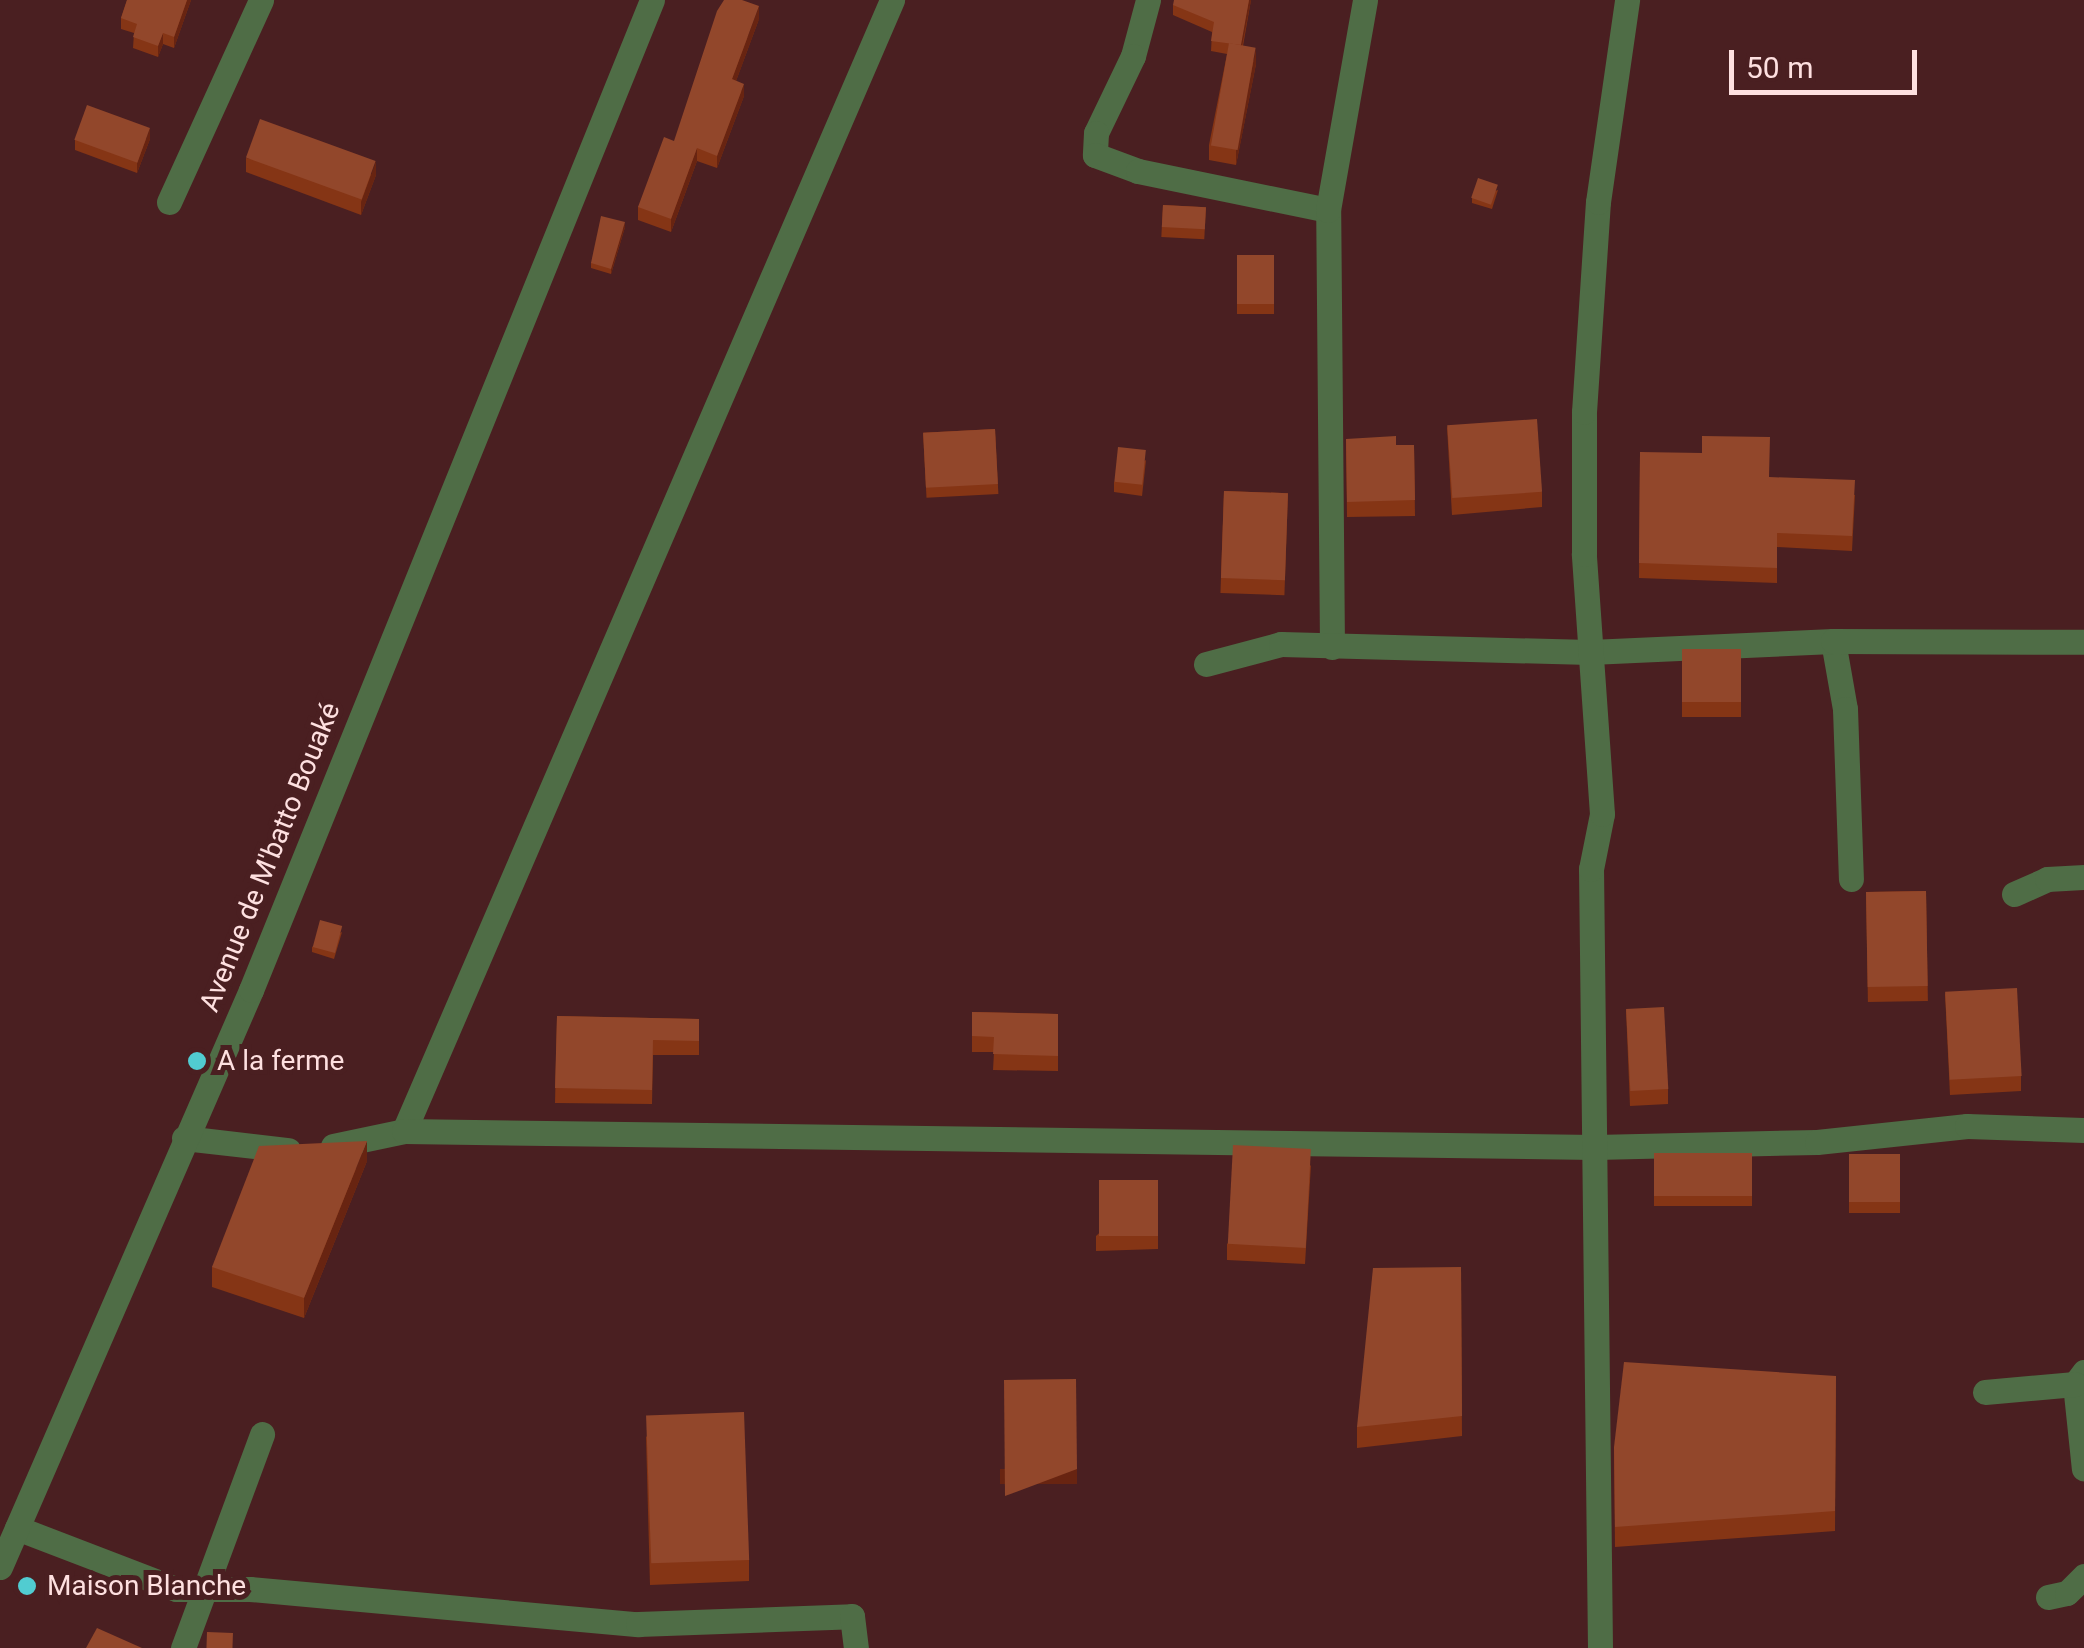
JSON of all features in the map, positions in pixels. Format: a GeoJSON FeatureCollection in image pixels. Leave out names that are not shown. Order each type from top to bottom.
{"type":"FeatureCollection","features":[{"type":"Feature","properties":{"kind":"street"},"geometry":{"type":"LineString","coordinates":[[170,202],[261,0]]}},
{"type":"Feature","properties":{"kind":"street","name":"Avenue de M'batto Bouaké"},"geometry":{"type":"LineString","coordinates":[[0,1567],[520,333],[652,0]]}},
{"type":"Feature","properties":{"kind":"street"},"geometry":{"type":"LineString","coordinates":[[404,1131],[892,0]]}},
{"type":"Feature","properties":{"kind":"street"},"geometry":{"type":"LineString","coordinates":[[1148,0],[1133,56],[1096,134],[1095,155],[1138,171],[1328,210]]}},
{"type":"Feature","properties":{"kind":"street"},"geometry":{"type":"LineString","coordinates":[[1332,646],[1328,210],[1365,0]]}},
{"type":"Feature","properties":{"kind":"street"},"geometry":{"type":"LineString","coordinates":[[1600,1648],[1591,869],[1602,814],[1590,652],[1584,412],[1598,202],[1628,0]]}},
{"type":"Feature","properties":{"kind":"street"},"geometry":{"type":"LineString","coordinates":[[1834,641],[1845,710],[1851,879]]}},
{"type":"Feature","properties":{"kind":"street"},"geometry":{"type":"LineString","coordinates":[[1206,664],[1280,644],[1590,652],[1834,641],[2084,642]]}},
{"type":"Feature","properties":{"kind":"street"},"geometry":{"type":"LineString","coordinates":[[2014,894],[2046,878],[2084,877]]}},
{"type":"Feature","properties":{"kind":"street"},"geometry":{"type":"LineString","coordinates":[[184,1138],[268,1151],[360,1144],[404,1131],[1596,1147],[1817,1142],[1967,1126],[2084,1130]]}},
{"type":"Feature","properties":{"kind":"street"},"geometry":{"type":"LineString","coordinates":[[1985,1392],[2079,1378],[2084,1469]]}},
{"type":"Feature","properties":{"kind":"street"},"geometry":{"type":"LineString","coordinates":[[183,1648],[262,1434]]}},
{"type":"Feature","properties":{"kind":"street"},"geometry":{"type":"LineString","coordinates":[[17,1528],[176,1590],[205,1589],[638,1624],[852,1616],[856,1648]]}},
{"type":"Feature","properties":{"kind":"street"},"geometry":{"type":"LineString","coordinates":[[2048,1597],[2067,1593],[2084,1576]]}},
{"type":"Feature","properties":{"kind":"building"},"geometry":{"type":"Polygon","coordinates":[[[127,0],[187,0],[174,37],[163,33],[158,46],[133,37],[137,24],[121,18],[127,0]]]}},
{"type":"Feature","properties":{"kind":"building"},"geometry":{"type":"Polygon","coordinates":[[[724,0],[742,0],[759,6],[732,79],[744,84],[717,156],[697,148],[671,219],[638,207],[664,137],[674,141],[724,0]]]}},
{"type":"Feature","properties":{"kind":"building"},"geometry":{"type":"Polygon","coordinates":[[[1174,0],[1249,0],[1241,45],[1211,41],[1214,22],[1173,5],[1174,0]]]}},
{"type":"Feature","properties":{"kind":"building"},"geometry":{"type":"Polygon","coordinates":[[[1229,43],[1256,48],[1238,150],[1211,145],[1229,43]]]}},
{"type":"Feature","properties":{"kind":"building"},"geometry":{"type":"Polygon","coordinates":[[[87,105],[150,128],[137,163],[74,140],[87,105]]]}},
{"type":"Feature","properties":{"kind":"building"},"geometry":{"type":"Polygon","coordinates":[[[260,119],[376,161],[362,200],[246,158],[260,119]]]}},
{"type":"Feature","properties":{"kind":"building"},"geometry":{"type":"Polygon","coordinates":[[[1478,178],[1498,185],[1491,205],[1471,198],[1478,178]]]}},
{"type":"Feature","properties":{"kind":"building"},"geometry":{"type":"Polygon","coordinates":[[[1163,205],[1206,207],[1205,229],[1162,227],[1163,205]]]}},
{"type":"Feature","properties":{"kind":"building"},"geometry":{"type":"Polygon","coordinates":[[[601,216],[625,222],[611,269],[591,263],[601,216]]]}},
{"type":"Feature","properties":{"kind":"building"},"geometry":{"type":"Polygon","coordinates":[[[1237,255],[1274,255],[1274,304],[1237,304],[1237,255]]]}},
{"type":"Feature","properties":{"kind":"building"},"geometry":{"type":"Polygon","coordinates":[[[1537,419],[1542,492],[1452,498],[1447,425],[1537,419]]]}},
{"type":"Feature","properties":{"kind":"building"},"geometry":{"type":"Polygon","coordinates":[[[995,429],[998,484],[926,488],[923,433],[995,429]]]}},
{"type":"Feature","properties":{"kind":"building"},"geometry":{"type":"Polygon","coordinates":[[[1396,436],[1396,445],[1414,445],[1415,500],[1347,502],[1346,439],[1396,436]]]}},
{"type":"Feature","properties":{"kind":"building"},"geometry":{"type":"Polygon","coordinates":[[[1702,436],[1770,437],[1769,477],[1855,480],[1852,536],[1777,533],[1777,568],[1639,563],[1640,452],[1702,453],[1702,436]]]}},
{"type":"Feature","properties":{"kind":"building"},"geometry":{"type":"Polygon","coordinates":[[[1118,447],[1146,450],[1142,485],[1114,482],[1118,447]]]}},
{"type":"Feature","properties":{"kind":"building"},"geometry":{"type":"Polygon","coordinates":[[[1224,491],[1288,493],[1285,580],[1221,578],[1224,491]]]}},
{"type":"Feature","properties":{"kind":"building"},"geometry":{"type":"Polygon","coordinates":[[[1682,649],[1741,649],[1741,702],[1682,702],[1682,649]]]}},
{"type":"Feature","properties":{"kind":"building"},"geometry":{"type":"Polygon","coordinates":[[[1926,891],[1928,986],[1868,987],[1866,892],[1926,891]]]}},
{"type":"Feature","properties":{"kind":"building"},"geometry":{"type":"Polygon","coordinates":[[[320,920],[342,926],[335,953],[313,947],[320,920]]]}},
{"type":"Feature","properties":{"kind":"building"},"geometry":{"type":"Polygon","coordinates":[[[2017,988],[2022,1076],[1950,1080],[1945,992],[2017,988]]]}},
{"type":"Feature","properties":{"kind":"building"},"geometry":{"type":"Polygon","coordinates":[[[1664,1007],[1668,1089],[1630,1091],[1626,1009],[1664,1007]]]}},
{"type":"Feature","properties":{"kind":"building"},"geometry":{"type":"Polygon","coordinates":[[[972,1012],[1058,1014],[1058,1056],[993,1054],[994,1037],[972,1036],[972,1012]]]}},
{"type":"Feature","properties":{"kind":"building"},"geometry":{"type":"Polygon","coordinates":[[[557,1016],[699,1019],[699,1041],[653,1040],[652,1090],[555,1088],[557,1016]]]}},
{"type":"Feature","properties":{"kind":"building"},"geometry":{"type":"Polygon","coordinates":[[[367,1141],[304,1298],[212,1267],[259,1146],[367,1141]]]}},
{"type":"Feature","properties":{"kind":"building"},"geometry":{"type":"Polygon","coordinates":[[[1233,1145],[1311,1149],[1306,1248],[1228,1244],[1233,1145]]]}},
{"type":"Feature","properties":{"kind":"building"},"geometry":{"type":"Polygon","coordinates":[[[1654,1153],[1752,1153],[1752,1196],[1654,1196],[1654,1153]]]}},
{"type":"Feature","properties":{"kind":"building"},"geometry":{"type":"Polygon","coordinates":[[[1849,1154],[1900,1154],[1900,1202],[1849,1202],[1849,1154]]]}},
{"type":"Feature","properties":{"kind":"building"},"geometry":{"type":"Polygon","coordinates":[[[1099,1180],[1158,1180],[1158,1236],[1099,1236],[1099,1180]]]}},
{"type":"Feature","properties":{"kind":"building"},"geometry":{"type":"Polygon","coordinates":[[[1461,1267],[1462,1416],[1357,1427],[1373,1268],[1461,1267]]]}},
{"type":"Feature","properties":{"kind":"building"},"geometry":{"type":"Polygon","coordinates":[[[1624,1362],[1836,1376],[1835,1511],[1615,1527],[1614,1447],[1624,1362]]]}},
{"type":"Feature","properties":{"kind":"building"},"geometry":{"type":"Polygon","coordinates":[[[1076,1379],[1077,1469],[1005,1496],[1004,1380],[1076,1379]]]}},
{"type":"Feature","properties":{"kind":"building"},"geometry":{"type":"Polygon","coordinates":[[[744,1412],[749,1560],[651,1563],[646,1415],[744,1412]]]}},
{"type":"Feature","properties":{"kind":"building"},"geometry":{"type":"Polygon","coordinates":[[[97,1628],[142,1648],[86,1648],[97,1628]]]}},
{"type":"Feature","properties":{"kind":"building"},"geometry":{"type":"Polygon","coordinates":[[[207,1632],[233,1633],[232,1648],[206,1648],[207,1632]]]}},
{"type":"Feature","properties":{"kind":"place","name":"A la ferme"},"geometry":{"type":"Point","coordinates":[197,1061]}},
{"type":"Feature","properties":{"kind":"place","name":"Maison Blanche"},"geometry":{"type":"Point","coordinates":[27,1586]}}]}
